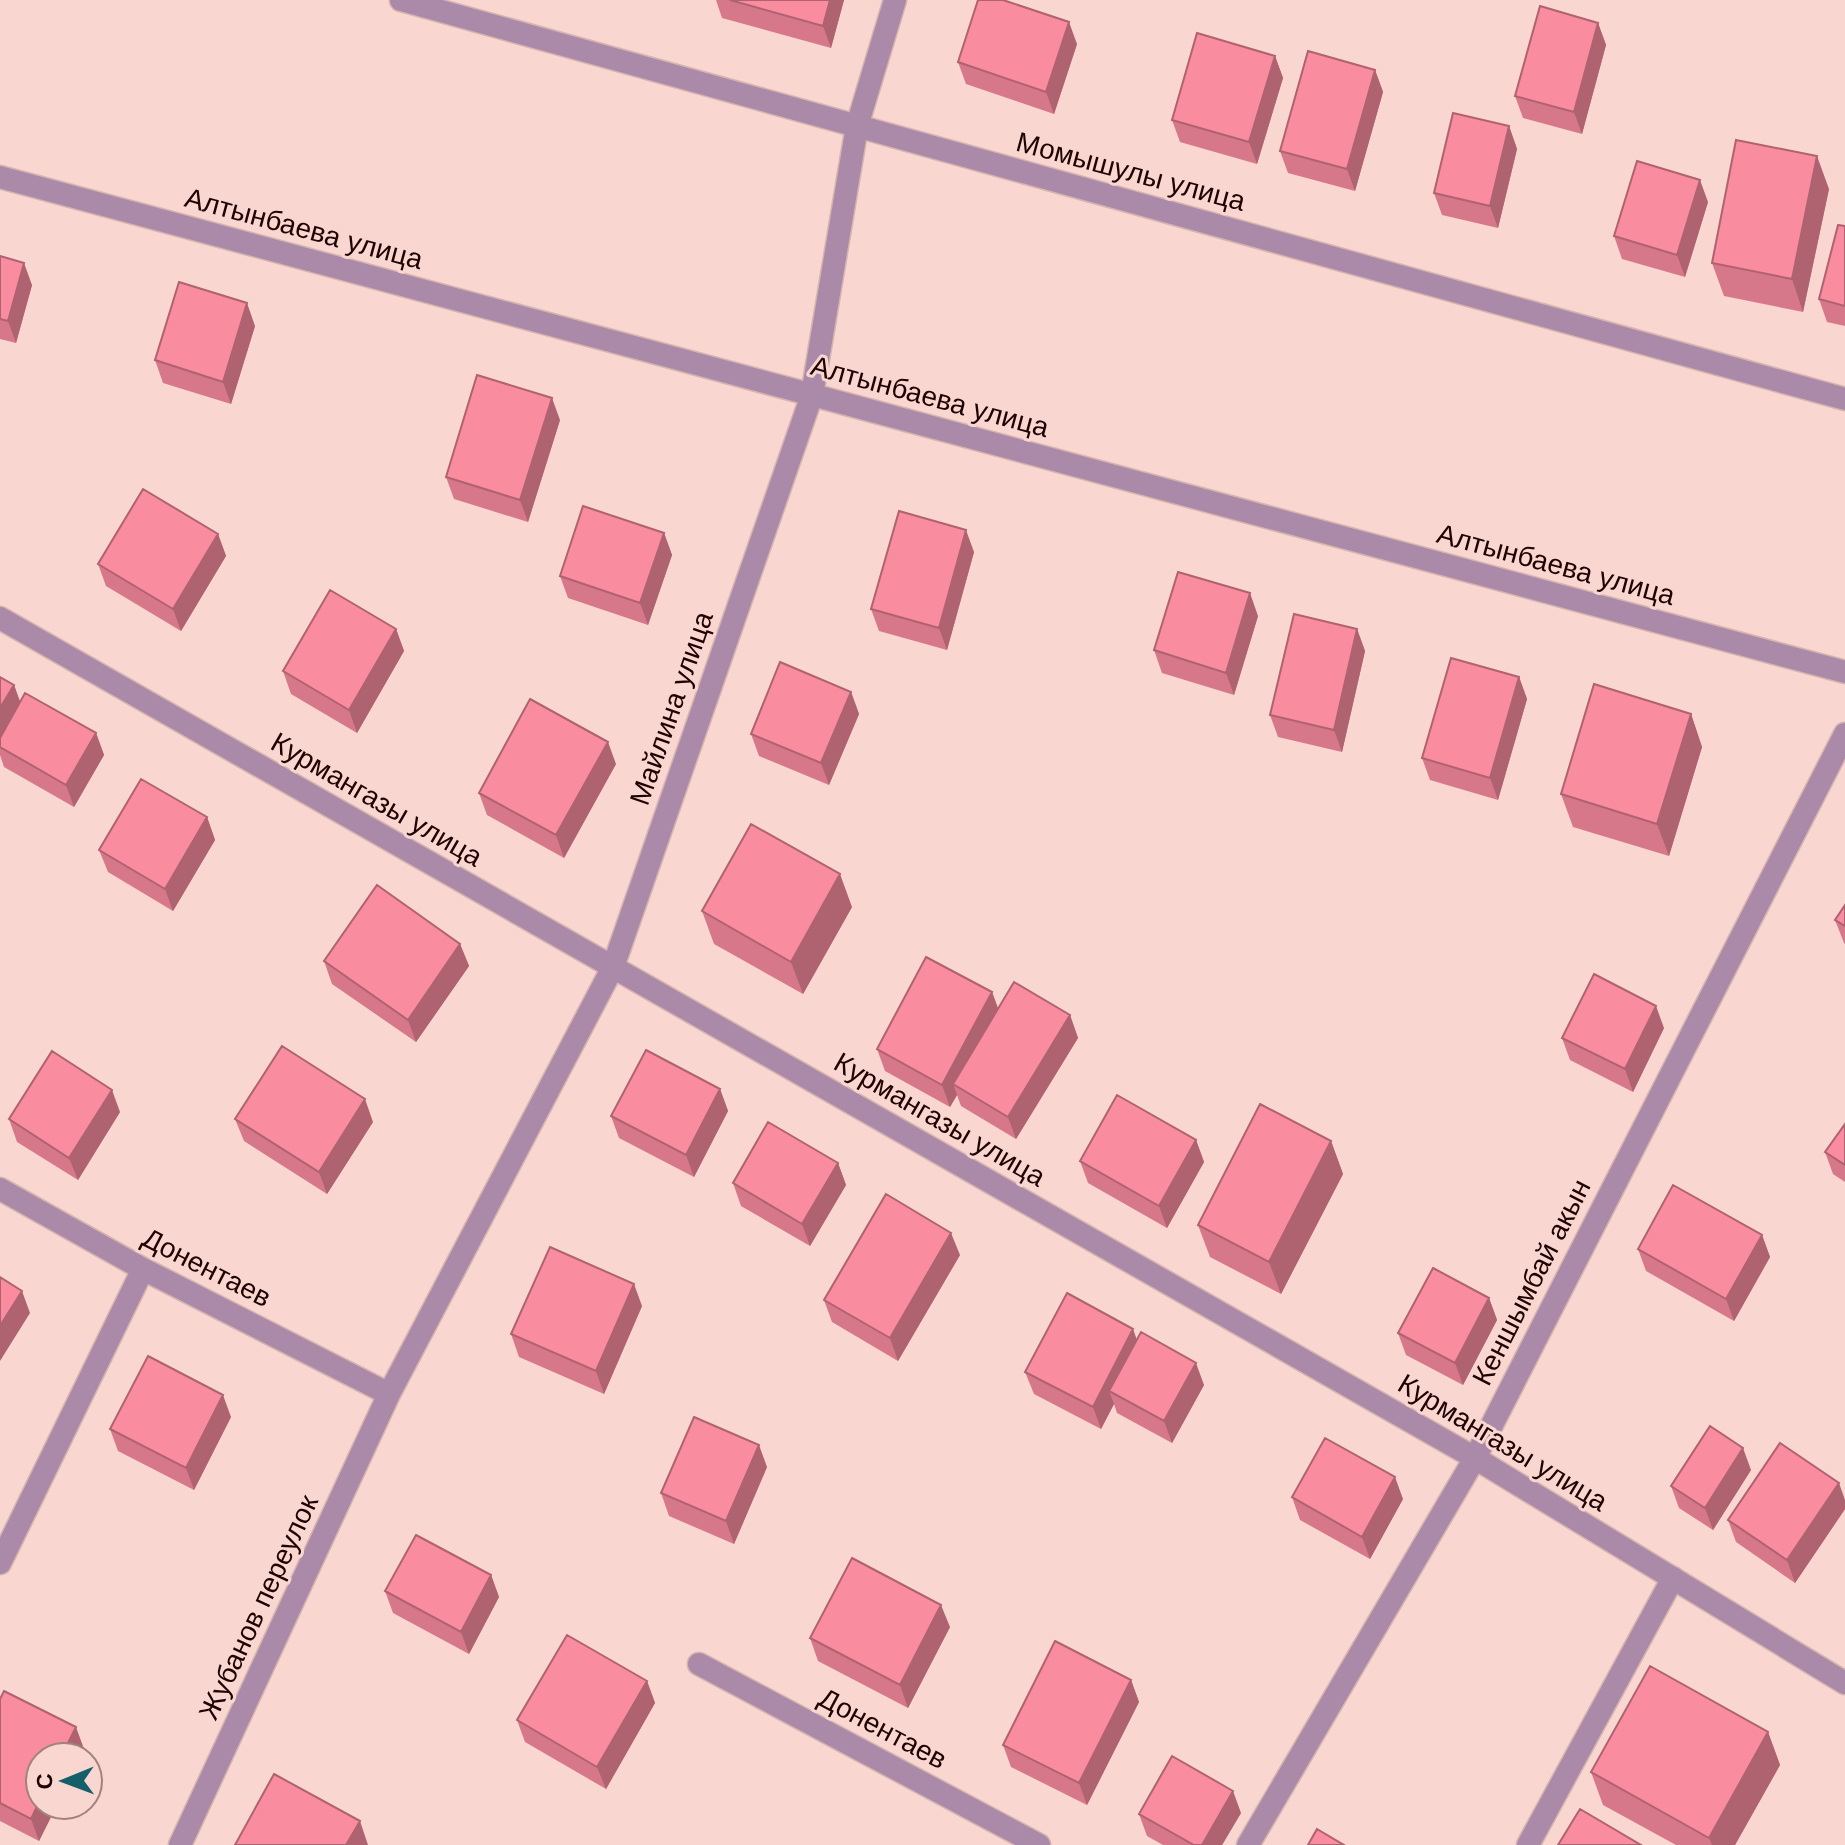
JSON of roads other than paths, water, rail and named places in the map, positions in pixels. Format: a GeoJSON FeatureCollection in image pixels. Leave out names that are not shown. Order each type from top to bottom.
{"type":"FeatureCollection","features":[{"type":"Feature","properties":{"kind":"street","name":"Момышулы улица"},"geometry":{"type":"LineString","coordinates":[[401,0],[1845,399]]}},
{"type":"Feature","properties":{"kind":"street","name":"Майлина улица"},"geometry":{"type":"LineString","coordinates":[[389,1394],[613,967],[812,395],[857,126],[895,0]]}},
{"type":"Feature","properties":{"kind":"street","name":"Алтынбаева улица"},"geometry":{"type":"LineString","coordinates":[[0,177],[1845,672]]}},
{"type":"Feature","properties":{"kind":"street","name":"Курмангазы улица"},"geometry":{"type":"LineString","coordinates":[[0,618],[1475,1458],[1845,1683]]}},
{"type":"Feature","properties":{"kind":"street","name":"Кеншымбай акын"},"geometry":{"type":"LineString","coordinates":[[1248,1845],[1475,1458],[1845,734]]}},
{"type":"Feature","properties":{"kind":"street","name":"Донентаев"},"geometry":{"type":"LineString","coordinates":[[0,1189],[143,1269],[389,1394]]}},
{"type":"Feature","properties":{"kind":"street"},"geometry":{"type":"LineString","coordinates":[[0,1563],[143,1269]]}},
{"type":"Feature","properties":{"kind":"street","name":"Жубанов переулок"},"geometry":{"type":"LineString","coordinates":[[180,1845],[389,1394]]}},
{"type":"Feature","properties":{"kind":"street"},"geometry":{"type":"LineString","coordinates":[[1528,1845],[1673,1578]]}},
{"type":"Feature","properties":{"kind":"street","name":"Донентаев"},"geometry":{"type":"LineString","coordinates":[[699,1664],[1039,1845]]}}]}
